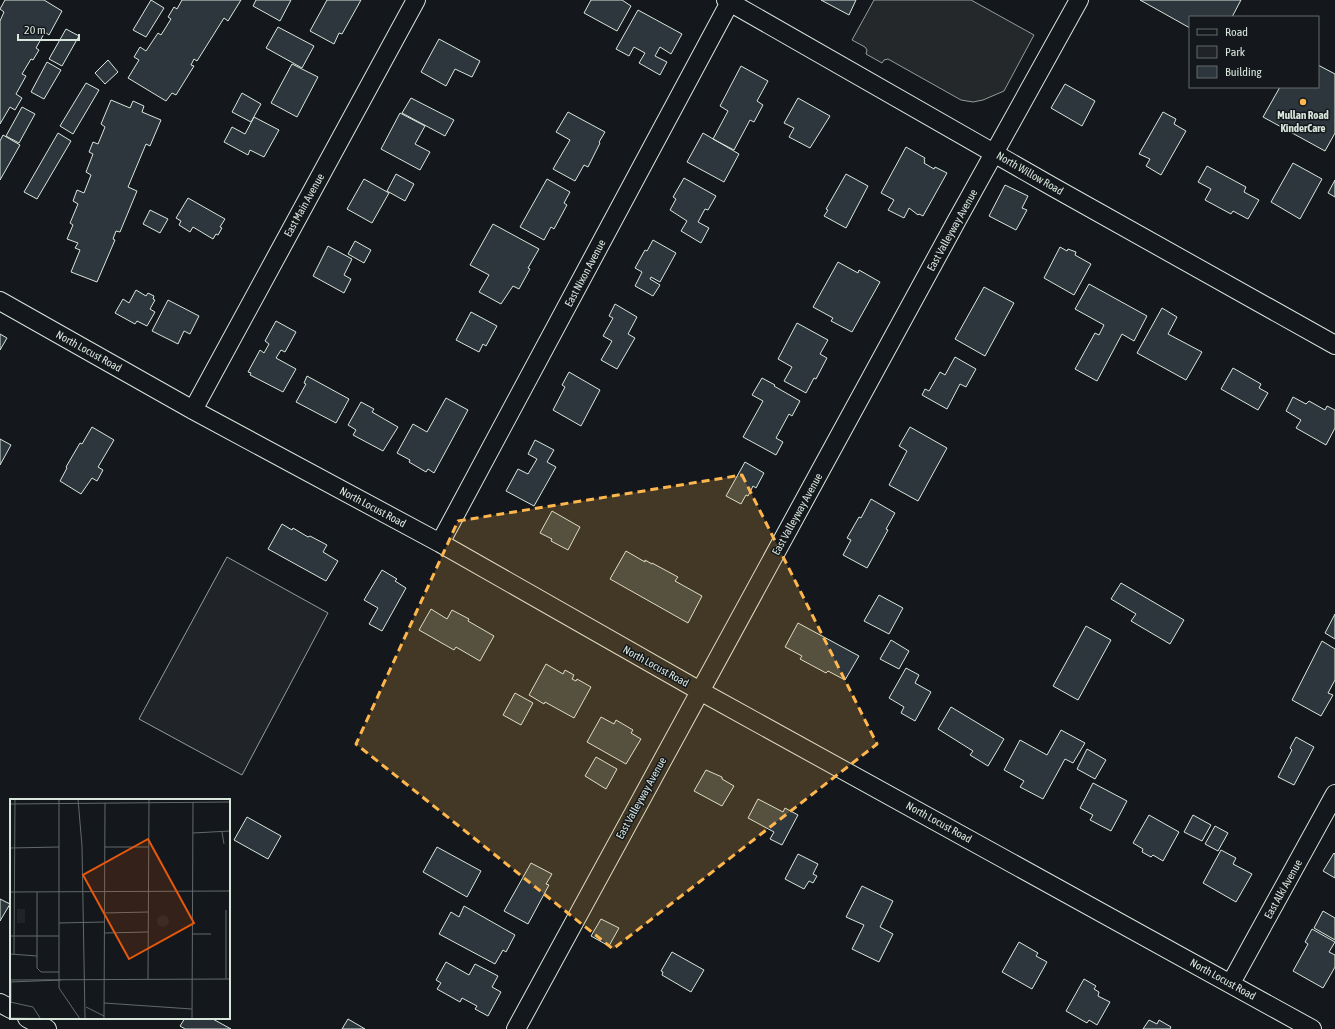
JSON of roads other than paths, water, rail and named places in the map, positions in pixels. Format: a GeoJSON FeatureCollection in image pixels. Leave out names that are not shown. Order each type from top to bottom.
{"type":"FeatureCollection","features":[{"type":"Feature","properties":{"kind":"street","name":"East Main Avenue"},"geometry":{"type":"LineString","coordinates":[[193,410],[416,0]]}},
{"type":"Feature","properties":{"kind":"street","name":"East Valleyway Avenue"},"geometry":{"type":"LineString","coordinates":[[516,1029],[1079,0]]}},
{"type":"Feature","properties":{"kind":"street","name":"North Willow Road"},"geometry":{"type":"LineString","coordinates":[[728,1],[1060,191],[1335,345]]}},
{"type":"Feature","properties":{"kind":"street","name":"East Nixon Avenue"},"geometry":{"type":"LineString","coordinates":[[440,543],[728,1]]}},
{"type":"Feature","properties":{"kind":"street","name":"North Locust Road"},"geometry":{"type":"LineString","coordinates":[[0,301],[193,410],[440,543],[700,691],[1312,1029]]}},
{"type":"Feature","properties":{"kind":"street","name":"East Alki Avenue"},"geometry":{"type":"LineString","coordinates":[[1231,983],[1335,794]]}},
{"type":"Feature","properties":{"kind":"street"},"geometry":{"type":"LineString","coordinates":[[0,1003],[10,1008]]}},
{"type":"Feature","properties":{"kind":"street"},"geometry":{"type":"LineString","coordinates":[[29,1019],[47,1029]]}},
{"type":"Feature","properties":{"kind":"place","name":"Mullan Road KinderCare"},"geometry":{"type":"Point","coordinates":[1303,102]}}]}
